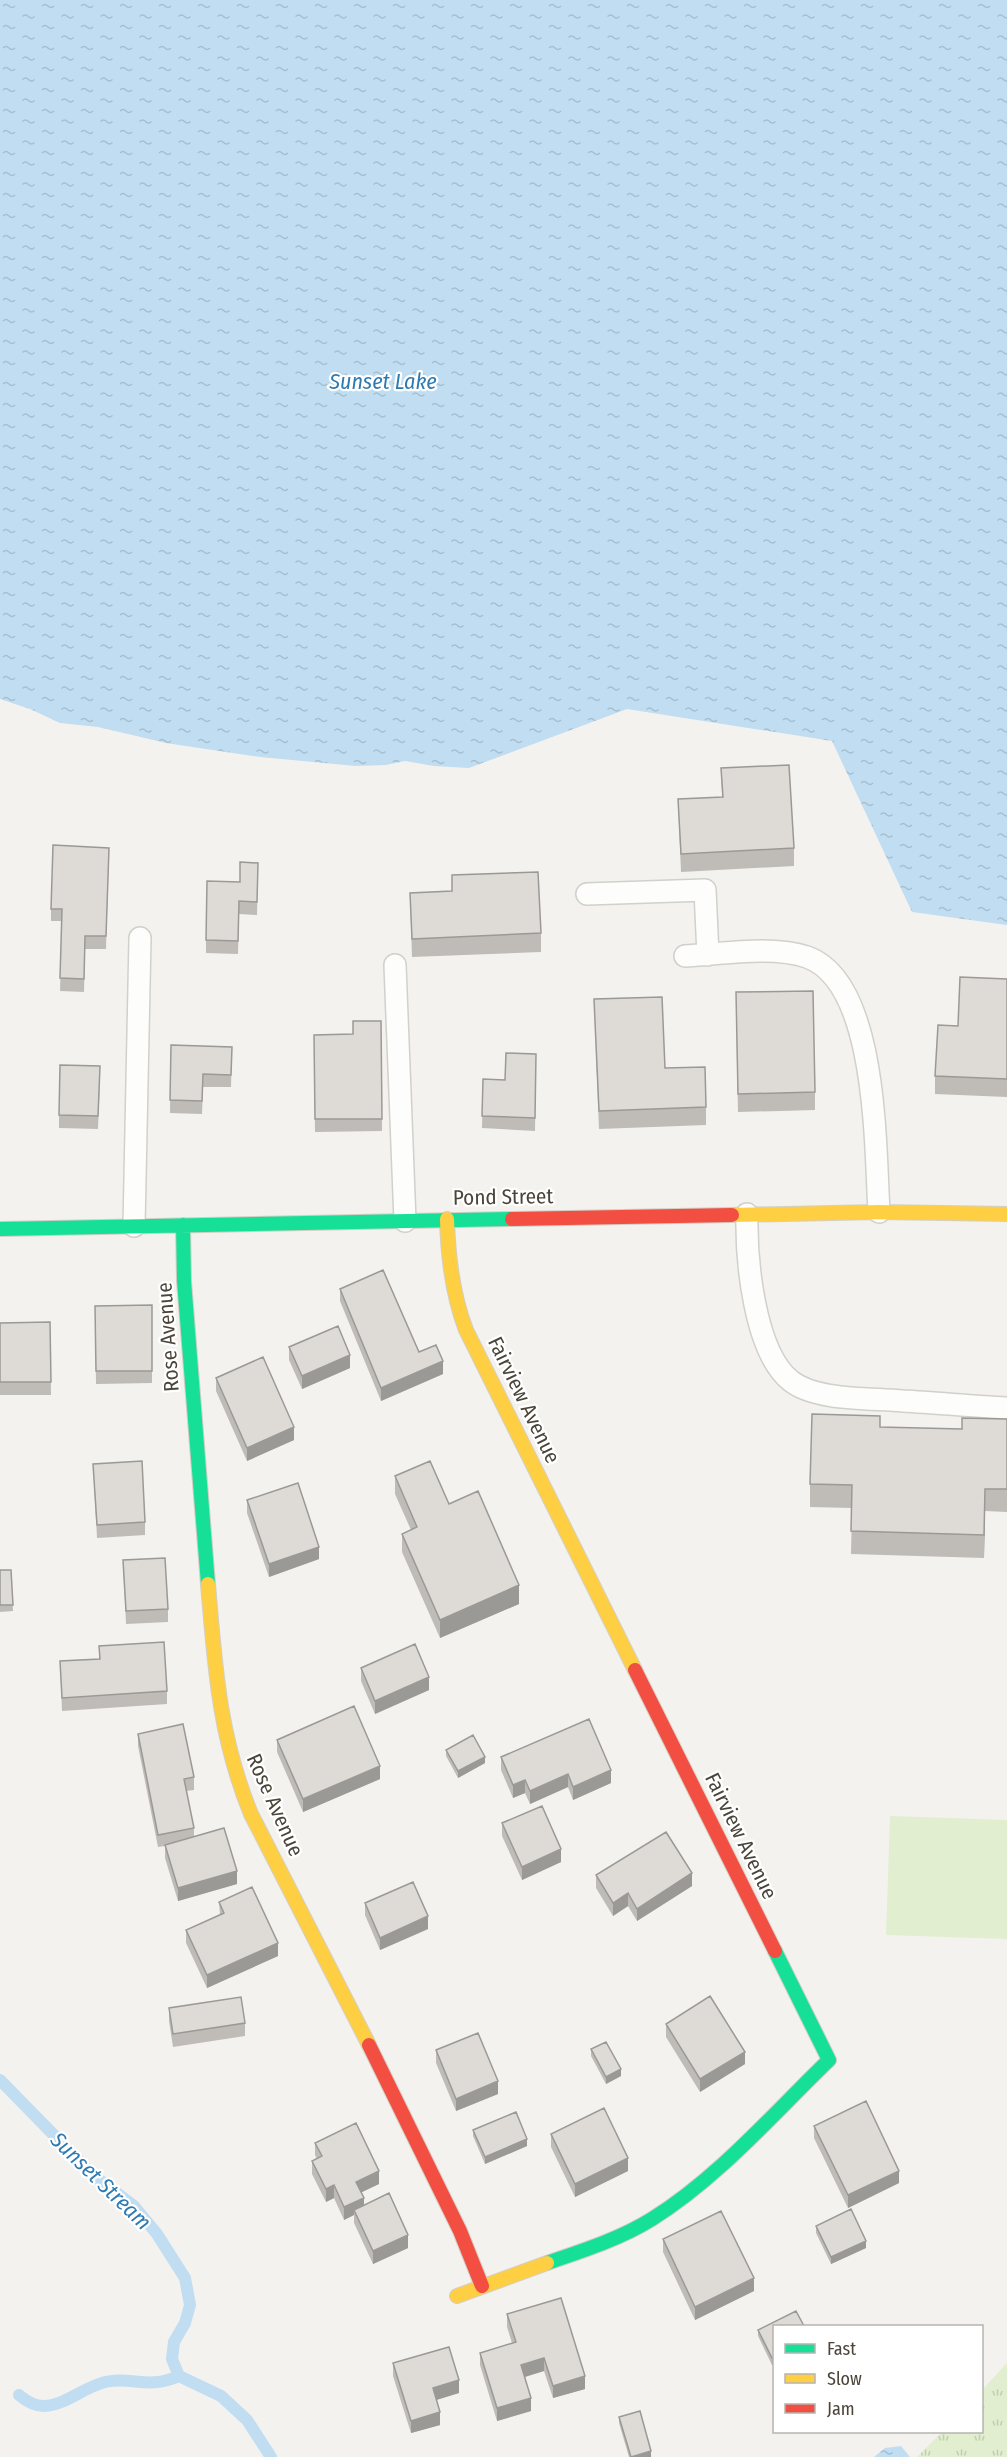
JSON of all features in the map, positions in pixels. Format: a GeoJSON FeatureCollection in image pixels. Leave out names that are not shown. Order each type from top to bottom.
{"type":"FeatureCollection","features":[{"type":"Feature","properties":{"kind":"street","name":"Pond Street"},"geometry":{"type":"LineString","coordinates":[[0,1229],[879,1212],[1007,1214]]}},
{"type":"Feature","properties":{"kind":"street","name":"Fairview Avenue"},"geometry":{"type":"LineString","coordinates":[[447,1219],[449,1270],[453,1292],[466,1330],[829,2060],[699,2186],[651,2220],[608,2241],[457,2296]]}},
{"type":"Feature","properties":{"kind":"street","name":"Rose Avenue"},"geometry":{"type":"LineString","coordinates":[[183,1226],[183,1269],[215,1672],[225,1736],[232,1761],[251,1814],[354,2013],[460,2231],[482,2286]]}},
{"type":"Feature","properties":{"kind":"lane"},"geometry":{"type":"LineString","coordinates":[[587,894],[705,891],[708,955]]}},
{"type":"Feature","properties":{"kind":"lane"},"geometry":{"type":"LineString","coordinates":[[134,1226],[140,938]]}},
{"type":"Feature","properties":{"kind":"lane"},"geometry":{"type":"LineString","coordinates":[[685,956],[762,952],[805,956],[821,962],[844,988],[857,1017],[865,1052],[876,1155],[879,1212]]}},
{"type":"Feature","properties":{"kind":"lane"},"geometry":{"type":"LineString","coordinates":[[395,965],[405,1221]]}},
{"type":"Feature","properties":{"kind":"lane"},"geometry":{"type":"LineString","coordinates":[[747,1215],[748,1266],[766,1345],[772,1360],[793,1383],[826,1394],[1007,1408]]}},
{"type":"Feature","properties":{"kind":"green space"},"geometry":{"type":"Polygon","coordinates":[[[890,1816],[1007,1820],[1007,1939],[886,1935],[890,1816]]]}},
{"type":"Feature","properties":{"kind":"green space"},"geometry":{"type":"Polygon","coordinates":[[[1007,2363],[1007,2457],[917,2457],[941,2433],[983,2433],[983,2389],[1007,2363]]]}},
{"type":"Feature","properties":{"kind":"water","name":"Sunset Lake"},"geometry":{"type":"Polygon","coordinates":[[[0,0],[1007,0],[1007,925],[912,912],[832,741],[627,709],[469,768],[434,766],[405,761],[386,765],[356,766],[260,757],[166,743],[98,727],[60,723],[30,709],[0,699],[0,0]]]}},
{"type":"Feature","properties":{"kind":"water"},"geometry":{"type":"Polygon","coordinates":[[[901,2446],[910,2457],[874,2457],[885,2448],[901,2446]]]}},
{"type":"Feature","properties":{"kind":"building"},"geometry":{"type":"Polygon","coordinates":[[[789,765],[794,848],[681,854],[678,799],[723,797],[721,768],[789,765]]]}},
{"type":"Feature","properties":{"kind":"building"},"geometry":{"type":"Polygon","coordinates":[[[53,845],[109,848],[106,936],[85,936],[84,979],[60,978],[62,909],[51,909],[53,845]]]}},
{"type":"Feature","properties":{"kind":"building"},"geometry":{"type":"Polygon","coordinates":[[[240,862],[258,863],[257,902],[239,901],[238,941],[206,940],[207,881],[240,882],[240,862]]]}},
{"type":"Feature","properties":{"kind":"building"},"geometry":{"type":"Polygon","coordinates":[[[538,872],[541,933],[412,939],[410,893],[452,891],[452,875],[538,872]]]}},
{"type":"Feature","properties":{"kind":"building"},"geometry":{"type":"Polygon","coordinates":[[[960,977],[1007,979],[1007,1079],[935,1076],[938,1025],[958,1026],[960,977]]]}},
{"type":"Feature","properties":{"kind":"building"},"geometry":{"type":"Polygon","coordinates":[[[813,991],[815,1092],[738,1094],[736,992],[813,991]]]}},
{"type":"Feature","properties":{"kind":"building"},"geometry":{"type":"Polygon","coordinates":[[[662,997],[665,1068],[705,1067],[706,1107],[599,1111],[594,999],[662,997]]]}},
{"type":"Feature","properties":{"kind":"building"},"geometry":{"type":"Polygon","coordinates":[[[353,1021],[381,1021],[382,1119],[315,1119],[314,1035],[353,1034],[353,1021]]]}},
{"type":"Feature","properties":{"kind":"building"},"geometry":{"type":"Polygon","coordinates":[[[171,1045],[232,1047],[231,1075],[203,1074],[202,1101],[170,1100],[171,1045]]]}},
{"type":"Feature","properties":{"kind":"building"},"geometry":{"type":"Polygon","coordinates":[[[506,1053],[536,1054],[535,1118],[482,1116],[483,1079],[505,1080],[506,1053]]]}},
{"type":"Feature","properties":{"kind":"building"},"geometry":{"type":"Polygon","coordinates":[[[60,1065],[100,1066],[98,1116],[59,1115],[60,1065]]]}},
{"type":"Feature","properties":{"kind":"building"},"geometry":{"type":"Polygon","coordinates":[[[383,1270],[419,1352],[436,1345],[443,1361],[381,1388],[340,1289],[383,1270]]]}},
{"type":"Feature","properties":{"kind":"building"},"geometry":{"type":"Polygon","coordinates":[[[152,1305],[152,1371],[96,1371],[95,1306],[152,1305]]]}},
{"type":"Feature","properties":{"kind":"building"},"geometry":{"type":"Polygon","coordinates":[[[50,1322],[51,1382],[0,1382],[0,1323],[50,1322]]]}},
{"type":"Feature","properties":{"kind":"building"},"geometry":{"type":"Polygon","coordinates":[[[338,1326],[350,1355],[302,1376],[289,1347],[338,1326]]]}},
{"type":"Feature","properties":{"kind":"building"},"geometry":{"type":"Polygon","coordinates":[[[263,1357],[294,1427],[247,1448],[216,1378],[263,1357]]]}},
{"type":"Feature","properties":{"kind":"building"},"geometry":{"type":"Polygon","coordinates":[[[812,1414],[880,1416],[880,1427],[962,1429],[962,1418],[1007,1419],[1007,1489],[985,1489],[984,1535],[851,1531],[852,1485],[810,1484],[812,1414]]]}},
{"type":"Feature","properties":{"kind":"building"},"geometry":{"type":"Polygon","coordinates":[[[142,1461],[145,1522],[97,1525],[93,1464],[142,1461]]]}},
{"type":"Feature","properties":{"kind":"building"},"geometry":{"type":"Polygon","coordinates":[[[430,1461],[449,1504],[478,1491],[519,1585],[440,1620],[402,1534],[417,1527],[395,1476],[430,1461]]]}},
{"type":"Feature","properties":{"kind":"building"},"geometry":{"type":"Polygon","coordinates":[[[298,1483],[319,1547],[269,1564],[247,1500],[298,1483]]]}},
{"type":"Feature","properties":{"kind":"building"},"geometry":{"type":"Polygon","coordinates":[[[165,1558],[168,1609],[126,1611],[123,1560],[165,1558]]]}},
{"type":"Feature","properties":{"kind":"building"},"geometry":{"type":"Polygon","coordinates":[[[0,1570],[11,1570],[13,1605],[0,1605],[0,1570]]]}},
{"type":"Feature","properties":{"kind":"building"},"geometry":{"type":"Polygon","coordinates":[[[164,1642],[167,1691],[62,1698],[60,1661],[100,1659],[99,1646],[164,1642]]]}},
{"type":"Feature","properties":{"kind":"building"},"geometry":{"type":"Polygon","coordinates":[[[415,1644],[429,1677],[375,1701],[361,1668],[415,1644]]]}},
{"type":"Feature","properties":{"kind":"building"},"geometry":{"type":"Polygon","coordinates":[[[354,1706],[380,1766],[303,1799],[277,1740],[354,1706]]]}},
{"type":"Feature","properties":{"kind":"building"},"geometry":{"type":"Polygon","coordinates":[[[589,1719],[611,1770],[573,1787],[568,1774],[530,1791],[525,1780],[513,1785],[501,1757],[589,1719]]]}},
{"type":"Feature","properties":{"kind":"building"},"geometry":{"type":"Polygon","coordinates":[[[183,1724],[194,1777],[184,1779],[194,1828],[158,1835],[138,1734],[183,1724]]]}},
{"type":"Feature","properties":{"kind":"building"},"geometry":{"type":"Polygon","coordinates":[[[473,1735],[485,1757],[458,1771],[446,1750],[473,1735]]]}},
{"type":"Feature","properties":{"kind":"building"},"geometry":{"type":"Polygon","coordinates":[[[542,1806],[561,1849],[522,1867],[502,1823],[542,1806]]]}},
{"type":"Feature","properties":{"kind":"building"},"geometry":{"type":"Polygon","coordinates":[[[224,1828],[237,1871],[178,1888],[165,1845],[224,1828]]]}},
{"type":"Feature","properties":{"kind":"building"},"geometry":{"type":"Polygon","coordinates":[[[666,1832],[692,1873],[637,1909],[628,1893],[613,1903],[596,1875],[666,1832]]]}},
{"type":"Feature","properties":{"kind":"building"},"geometry":{"type":"Polygon","coordinates":[[[413,1882],[428,1916],[380,1938],[365,1903],[413,1882]]]}},
{"type":"Feature","properties":{"kind":"building"},"geometry":{"type":"Polygon","coordinates":[[[252,1887],[278,1943],[207,1975],[186,1930],[224,1913],[219,1902],[252,1887]]]}},
{"type":"Feature","properties":{"kind":"building"},"geometry":{"type":"Polygon","coordinates":[[[710,1996],[745,2052],[700,2079],[666,2024],[710,1996]]]}},
{"type":"Feature","properties":{"kind":"building"},"geometry":{"type":"Polygon","coordinates":[[[241,1997],[245,2023],[173,2034],[169,2008],[241,1997]]]}},
{"type":"Feature","properties":{"kind":"building"},"geometry":{"type":"Polygon","coordinates":[[[478,2033],[498,2081],[456,2099],[436,2050],[478,2033]]]}},
{"type":"Feature","properties":{"kind":"building"},"geometry":{"type":"Polygon","coordinates":[[[606,2042],[621,2069],[606,2077],[591,2049],[606,2042]]]}},
{"type":"Feature","properties":{"kind":"building"},"geometry":{"type":"Polygon","coordinates":[[[866,2101],[899,2171],[848,2195],[814,2126],[866,2101]]]}},
{"type":"Feature","properties":{"kind":"building"},"geometry":{"type":"Polygon","coordinates":[[[604,2108],[628,2158],[575,2184],[551,2134],[604,2108]]]}},
{"type":"Feature","properties":{"kind":"building"},"geometry":{"type":"Polygon","coordinates":[[[516,2112],[527,2139],[485,2157],[473,2130],[516,2112]]]}},
{"type":"Feature","properties":{"kind":"building"},"geometry":{"type":"Polygon","coordinates":[[[356,2123],[379,2171],[356,2182],[364,2198],[344,2207],[334,2185],[326,2189],[312,2161],[322,2156],[315,2143],[356,2123]]]}},
{"type":"Feature","properties":{"kind":"building"},"geometry":{"type":"Polygon","coordinates":[[[389,2193],[408,2235],[373,2251],[354,2210],[389,2193]]]}},
{"type":"Feature","properties":{"kind":"building"},"geometry":{"type":"Polygon","coordinates":[[[851,2209],[866,2241],[831,2257],[816,2226],[851,2209]]]}},
{"type":"Feature","properties":{"kind":"building"},"geometry":{"type":"Polygon","coordinates":[[[721,2211],[754,2278],[695,2307],[663,2239],[721,2211]]]}},
{"type":"Feature","properties":{"kind":"building"},"geometry":{"type":"Polygon","coordinates":[[[561,2298],[585,2376],[553,2386],[544,2358],[521,2365],[531,2398],[497,2408],[480,2353],[516,2342],[507,2314],[561,2298]]]}},
{"type":"Feature","properties":{"kind":"building"},"geometry":{"type":"Polygon","coordinates":[[[796,2311],[803,2325],[773,2325],[772,2358],[758,2330],[796,2311]]]}},
{"type":"Feature","properties":{"kind":"building"},"geometry":{"type":"Polygon","coordinates":[[[449,2347],[459,2380],[433,2388],[440,2412],[411,2421],[393,2363],[449,2347]]]}},
{"type":"Feature","properties":{"kind":"building"},"geometry":{"type":"Polygon","coordinates":[[[640,2411],[651,2451],[631,2457],[619,2417],[640,2411]]]}},
{"type":"Feature","properties":{"kind":"waterway","name":"Sunset Stream"},"geometry":{"type":"LineString","coordinates":[[0,2080],[93,2175],[134,2206],[157,2234],[185,2278],[190,2305],[185,2323],[174,2342],[172,2359],[179,2376],[221,2396],[247,2420],[271,2457]]}},
{"type":"Feature","properties":{"kind":"waterway"},"geometry":{"type":"LineString","coordinates":[[19,2395],[30,2403],[44,2406],[60,2403],[105,2382],[124,2380],[158,2382],[179,2376]]}},
{"type":"Feature","properties":{"kind":"traffic: fast"},"geometry":{"type":"LineString","coordinates":[[0,1229],[512,1219]]}},
{"type":"Feature","properties":{"kind":"traffic: fast"},"geometry":{"type":"LineString","coordinates":[[183,1225],[184,1281],[208,1584]]}},
{"type":"Feature","properties":{"kind":"traffic: fast"},"geometry":{"type":"LineString","coordinates":[[547,2263],[627,2233],[676,2203],[722,2165],[829,2060],[775,1951]]}},
{"type":"Feature","properties":{"kind":"traffic: slow"},"geometry":{"type":"LineString","coordinates":[[732,1215],[879,1212],[1007,1214]]}},
{"type":"Feature","properties":{"kind":"traffic: slow"},"geometry":{"type":"LineString","coordinates":[[447,1219],[452,1275],[457,1303],[466,1330],[635,1670]]}},
{"type":"Feature","properties":{"kind":"traffic: slow"},"geometry":{"type":"LineString","coordinates":[[208,1584],[220,1701],[240,1785],[251,1814],[369,2045]]}},
{"type":"Feature","properties":{"kind":"traffic: slow"},"geometry":{"type":"LineString","coordinates":[[457,2296],[547,2263]]}},
{"type":"Feature","properties":{"kind":"traffic: jam"},"geometry":{"type":"LineString","coordinates":[[512,1219],[732,1215]]}},
{"type":"Feature","properties":{"kind":"traffic: jam"},"geometry":{"type":"LineString","coordinates":[[635,1670],[775,1951]]}},
{"type":"Feature","properties":{"kind":"traffic: jam"},"geometry":{"type":"LineString","coordinates":[[369,2045],[460,2231],[482,2286]]}}]}
